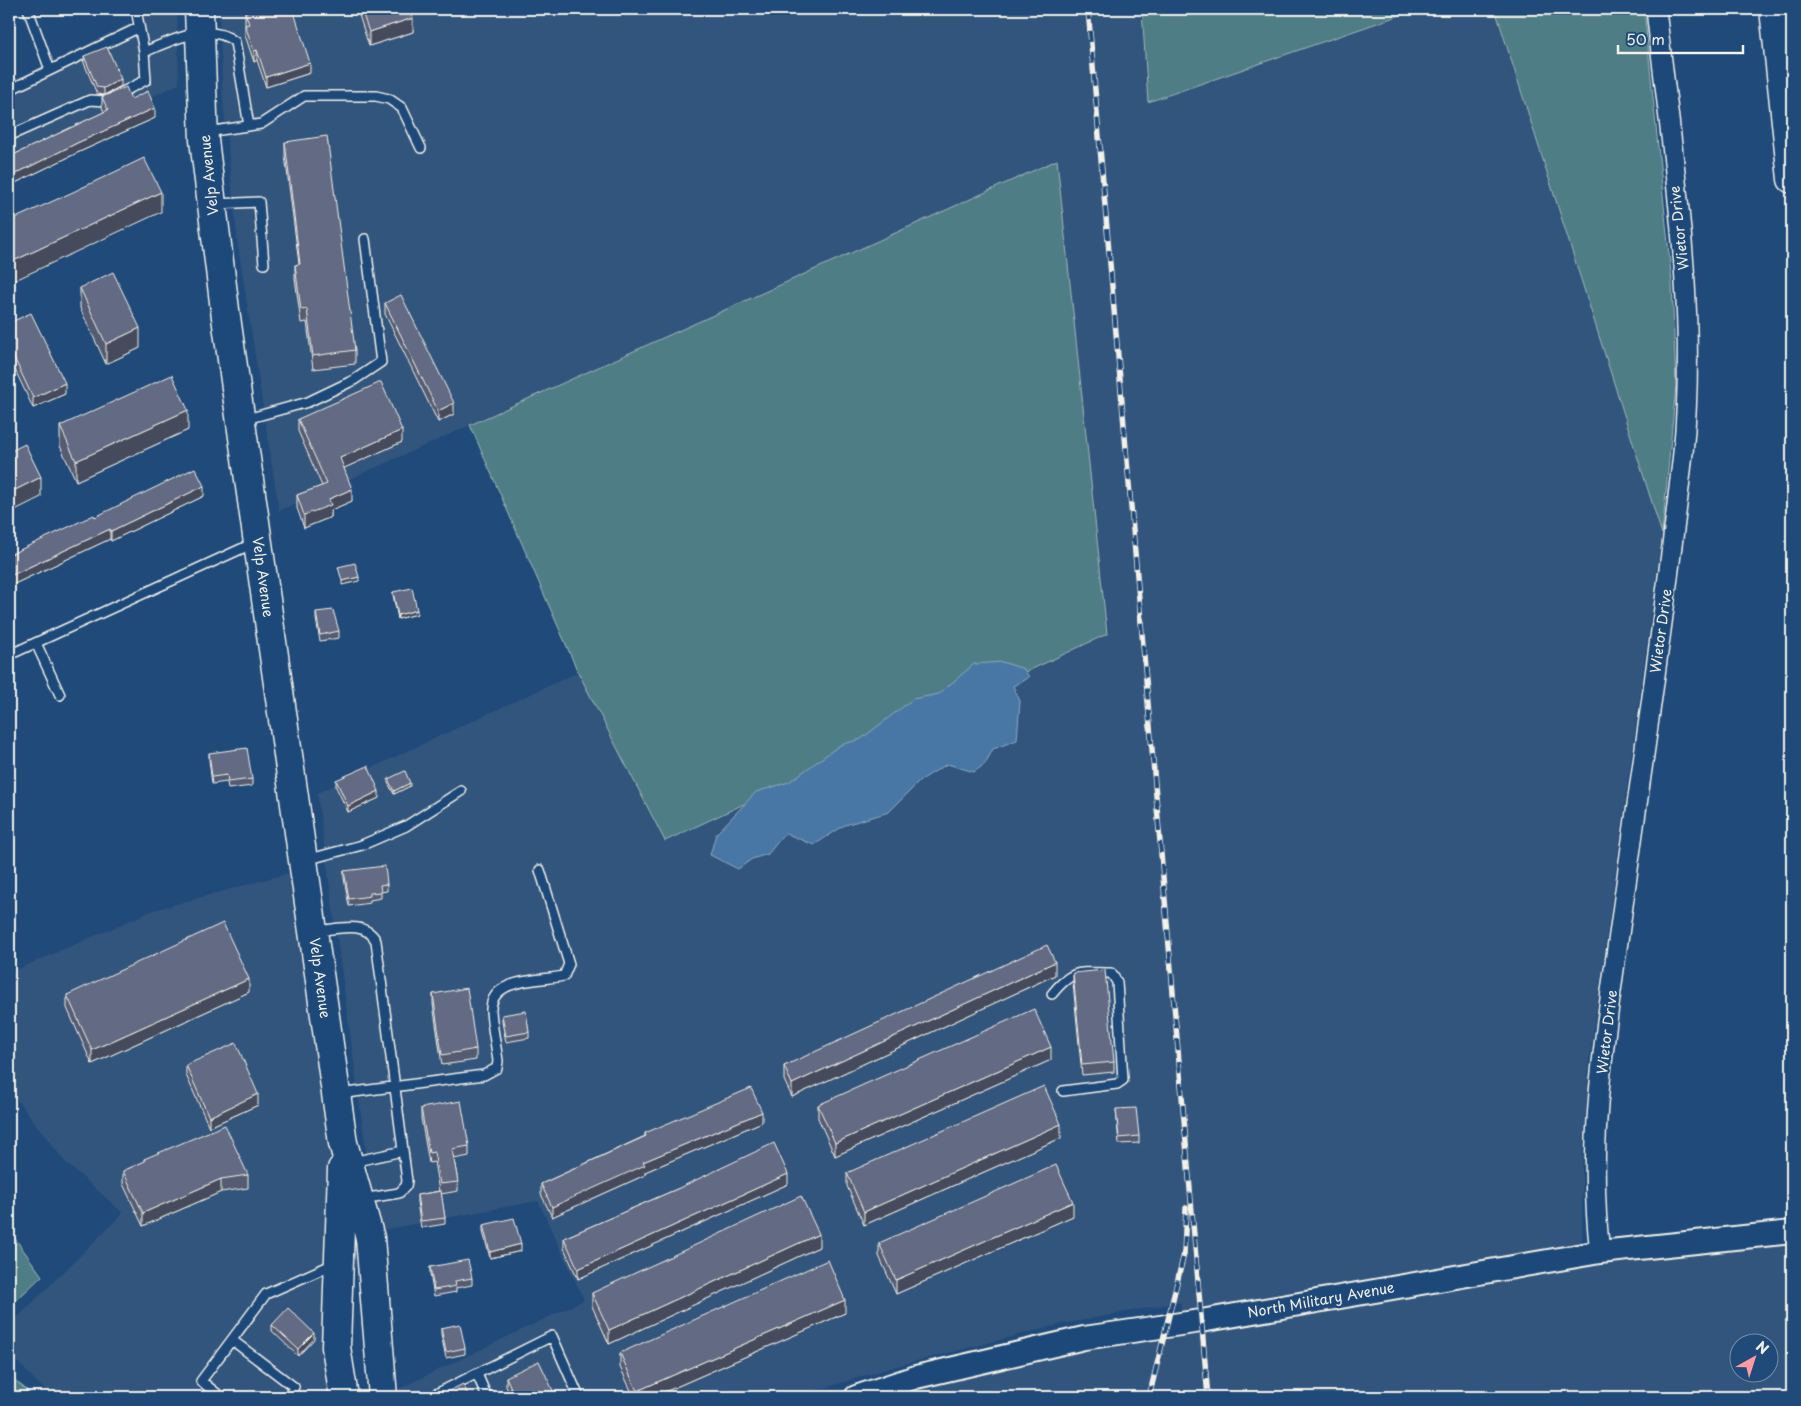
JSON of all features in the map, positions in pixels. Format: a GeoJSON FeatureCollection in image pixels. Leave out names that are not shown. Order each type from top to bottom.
{"type":"FeatureCollection","features":[{"type":"Feature","properties":{"kind":"main road"},"geometry":{"type":"LineString","coordinates":[[1774,9],[1792,179]]}},
{"type":"Feature","properties":{"kind":"main road","name":"Velp Avenue"},"geometry":{"type":"LineString","coordinates":[[200,21],[204,132],[212,204],[336,1094],[346,1153],[370,1238],[383,1397]]}},
{"type":"Feature","properties":{"kind":"main road","name":"Velp Avenue"},"geometry":{"type":"LineString","coordinates":[[344,1397],[336,1347],[346,1153]]}},
{"type":"Feature","properties":{"kind":"street","name":"Wietor Drive"},"geometry":{"type":"LineString","coordinates":[[1600,1252],[1595,1190],[1604,1055],[1665,598],[1687,401],[1688,344],[1683,267],[1656,9]]}},
{"type":"Feature","properties":{"kind":"street","name":"North Military Avenue"},"geometry":{"type":"LineString","coordinates":[[856,1397],[916,1377],[1084,1338],[1201,1321],[1600,1252],[1792,1232]]}},
{"type":"Feature","properties":{"kind":"lane"},"geometry":{"type":"LineString","coordinates":[[28,9],[50,70]]}},
{"type":"Feature","properties":{"kind":"lane"},"geometry":{"type":"LineString","coordinates":[[9,136],[90,100],[105,101],[146,80],[144,52],[138,28],[136,9]]}},
{"type":"Feature","properties":{"kind":"lane"},"geometry":{"type":"LineString","coordinates":[[144,52],[200,21],[228,36],[235,42],[249,126]]}},
{"type":"Feature","properties":{"kind":"lane"},"geometry":{"type":"LineString","coordinates":[[9,90],[138,28]]}},
{"type":"Feature","properties":{"kind":"lane"},"geometry":{"type":"LineString","coordinates":[[204,132],[261,124],[304,96],[376,96],[389,99],[402,108],[421,148]]}},
{"type":"Feature","properties":{"kind":"lane"},"geometry":{"type":"LineString","coordinates":[[212,204],[259,202],[264,264]]}},
{"type":"Feature","properties":{"kind":"lane"},"geometry":{"type":"LineString","coordinates":[[241,420],[308,402],[354,380],[381,362],[365,239]]}},
{"type":"Feature","properties":{"kind":"lane"},"geometry":{"type":"LineString","coordinates":[[9,655],[258,541]]}},
{"type":"Feature","properties":{"kind":"lane"},"geometry":{"type":"LineString","coordinates":[[36,642],[60,695]]}},
{"type":"Feature","properties":{"kind":"lane"},"geometry":{"type":"LineString","coordinates":[[303,861],[362,845],[406,826],[461,791]]}},
{"type":"Feature","properties":{"kind":"lane"},"geometry":{"type":"LineString","coordinates":[[336,1094],[493,1072],[497,1068],[498,1061],[491,1009],[495,996],[500,990],[511,985],[564,976],[570,964],[540,870]]}},
{"type":"Feature","properties":{"kind":"lane"},"geometry":{"type":"LineString","coordinates":[[313,931],[361,927],[373,934],[376,941],[406,1181],[403,1190],[399,1193],[359,1199]]}},
{"type":"Feature","properties":{"kind":"lane"},"geometry":{"type":"LineString","coordinates":[[1052,994],[1064,980],[1073,974],[1111,973],[1117,982],[1123,1080],[1116,1084],[1063,1091]]}},
{"type":"Feature","properties":{"kind":"lane"},"geometry":{"type":"LineString","coordinates":[[346,1153],[403,1152]]}},
{"type":"Feature","properties":{"kind":"lane"},"geometry":{"type":"LineString","coordinates":[[221,1397],[201,1381],[266,1294],[339,1262]]}},
{"type":"Feature","properties":{"kind":"lane"},"geometry":{"type":"LineString","coordinates":[[436,1397],[436,1394],[552,1336],[579,1397]]}},
{"type":"Feature","properties":{"kind":"lane"},"geometry":{"type":"LineString","coordinates":[[232,1340],[294,1386],[288,1397]]}},
{"type":"Feature","properties":{"kind":"lane"},"geometry":{"type":"LineString","coordinates":[[477,1374],[483,1396]]}},
{"type":"Feature","properties":{"kind":"shaded area"},"geometry":{"type":"Polygon","coordinates":[[[160,9],[177,9],[179,84],[9,162],[9,82],[160,9]]]}},
{"type":"Feature","properties":{"kind":"shaded area"},"geometry":{"type":"Polygon","coordinates":[[[219,9],[1142,9],[1149,102],[1418,9],[1495,9],[1662,534],[1589,1063],[1582,1168],[1582,1268],[1792,1241],[1792,1397],[856,1397],[1183,1323],[1180,1302],[1062,1324],[897,1366],[794,1397],[392,1397],[392,1392],[584,1300],[538,1201],[377,1231],[317,793],[578,672],[666,841],[1107,634],[1057,161],[279,511],[238,246],[223,102],[219,9]]]}},
{"type":"Feature","properties":{"kind":"shaded area"},"geometry":{"type":"Polygon","coordinates":[[[1002,662],[1024,669],[1029,677],[1013,686],[1020,701],[1017,740],[993,749],[985,764],[974,772],[947,764],[921,780],[889,812],[845,825],[814,845],[785,833],[768,854],[752,859],[738,869],[710,855],[716,834],[756,792],[789,782],[840,745],[861,739],[913,699],[939,694],[974,664],[1002,662]]]}},
{"type":"Feature","properties":{"kind":"shaded area"},"geometry":{"type":"Polygon","coordinates":[[[304,869],[343,1143],[344,1397],[52,1397],[9,1354],[9,1326],[123,1213],[65,1162],[9,1089],[9,973],[154,910],[304,869]]]}},
{"type":"Feature","properties":{"kind":"green space"},"geometry":{"type":"Polygon","coordinates":[[[1142,9],[1418,9],[1148,102],[1142,9]]]}},
{"type":"Feature","properties":{"kind":"green space"},"geometry":{"type":"Polygon","coordinates":[[[1495,9],[1644,9],[1672,283],[1676,385],[1662,534],[1495,9]]]}},
{"type":"Feature","properties":{"kind":"green space"},"geometry":{"type":"Polygon","coordinates":[[[1057,160],[1107,634],[665,841],[578,672],[470,425],[1057,160]]]}},
{"type":"Feature","properties":{"kind":"green space"},"geometry":{"type":"Polygon","coordinates":[[[9,1230],[42,1276],[9,1307],[9,1230]]]}},
{"type":"Feature","properties":{"kind":"green space"},"geometry":{"type":"Polygon","coordinates":[[[9,1373],[11,1377],[35,1397],[9,1397],[9,1373]]]}},
{"type":"Feature","properties":{"kind":"building"},"geometry":{"type":"Polygon","coordinates":[[[256,9],[293,9],[310,63],[266,77],[257,50],[254,51],[245,25],[249,24],[245,12],[256,9]]]}},
{"type":"Feature","properties":{"kind":"building"},"geometry":{"type":"Polygon","coordinates":[[[361,9],[410,9],[413,18],[369,32],[361,9]]]}},
{"type":"Feature","properties":{"kind":"building"},"geometry":{"type":"Polygon","coordinates":[[[107,47],[121,79],[104,88],[97,87],[84,56],[107,47]]]}},
{"type":"Feature","properties":{"kind":"building"},"geometry":{"type":"Polygon","coordinates":[[[126,87],[131,99],[148,91],[155,108],[77,143],[9,177],[9,157],[108,110],[102,97],[126,87]]]}},
{"type":"Feature","properties":{"kind":"building"},"geometry":{"type":"Polygon","coordinates":[[[327,136],[355,350],[313,356],[307,309],[301,310],[295,265],[300,264],[285,142],[327,136]]]}},
{"type":"Feature","properties":{"kind":"building"},"geometry":{"type":"Polygon","coordinates":[[[144,158],[161,192],[9,263],[9,221],[144,158]]]}},
{"type":"Feature","properties":{"kind":"building"},"geometry":{"type":"Polygon","coordinates":[[[113,272],[140,328],[106,344],[80,288],[113,272]]]}},
{"type":"Feature","properties":{"kind":"building"},"geometry":{"type":"Polygon","coordinates":[[[401,295],[454,403],[438,411],[385,303],[401,295]]]}},
{"type":"Feature","properties":{"kind":"building"},"geometry":{"type":"Polygon","coordinates":[[[31,313],[65,383],[33,398],[9,347],[9,323],[31,313]]]}},
{"type":"Feature","properties":{"kind":"building"},"geometry":{"type":"Polygon","coordinates":[[[172,375],[188,410],[76,461],[60,426],[172,375]]]}},
{"type":"Feature","properties":{"kind":"building"},"geometry":{"type":"Polygon","coordinates":[[[381,382],[402,430],[340,458],[352,489],[329,499],[331,505],[304,515],[297,495],[327,484],[298,419],[381,382]]]}},
{"type":"Feature","properties":{"kind":"building"},"geometry":{"type":"Polygon","coordinates":[[[25,444],[41,477],[9,493],[9,452],[25,444]]]}},
{"type":"Feature","properties":{"kind":"building"},"geometry":{"type":"Polygon","coordinates":[[[195,468],[204,486],[111,531],[110,529],[10,576],[9,555],[94,515],[95,517],[195,468]]]}},
{"type":"Feature","properties":{"kind":"building"},"geometry":{"type":"Polygon","coordinates":[[[355,563],[359,577],[342,581],[338,567],[355,563]]]}},
{"type":"Feature","properties":{"kind":"building"},"geometry":{"type":"Polygon","coordinates":[[[412,588],[417,610],[398,615],[393,592],[412,588]]]}},
{"type":"Feature","properties":{"kind":"building"},"geometry":{"type":"Polygon","coordinates":[[[333,610],[339,631],[320,635],[316,612],[333,610]]]}},
{"type":"Feature","properties":{"kind":"building"},"geometry":{"type":"Polygon","coordinates":[[[247,748],[252,779],[228,782],[227,775],[212,777],[209,753],[247,748]]]}},
{"type":"Feature","properties":{"kind":"building"},"geometry":{"type":"Polygon","coordinates":[[[368,766],[379,791],[348,806],[336,780],[368,766]]]}},
{"type":"Feature","properties":{"kind":"building"},"geometry":{"type":"Polygon","coordinates":[[[405,771],[410,783],[394,791],[388,779],[405,771]]]}},
{"type":"Feature","properties":{"kind":"building"},"geometry":{"type":"Polygon","coordinates":[[[385,866],[387,884],[380,885],[381,892],[370,893],[370,896],[349,899],[344,871],[385,866]]]}},
{"type":"Feature","properties":{"kind":"building"},"geometry":{"type":"Polygon","coordinates":[[[223,923],[249,979],[92,1050],[67,995],[223,923]]]}},
{"type":"Feature","properties":{"kind":"building"},"geometry":{"type":"Polygon","coordinates":[[[1047,945],[1055,962],[792,1084],[784,1066],[1047,945]]]}},
{"type":"Feature","properties":{"kind":"building"},"geometry":{"type":"Polygon","coordinates":[[[1105,970],[1114,1062],[1082,1065],[1073,973],[1105,970]]]}},
{"type":"Feature","properties":{"kind":"building"},"geometry":{"type":"Polygon","coordinates":[[[467,988],[476,1049],[442,1055],[433,994],[467,988]]]}},
{"type":"Feature","properties":{"kind":"building"},"geometry":{"type":"Polygon","coordinates":[[[1034,1009],[1051,1047],[835,1143],[818,1105],[1034,1009]]]}},
{"type":"Feature","properties":{"kind":"building"},"geometry":{"type":"Polygon","coordinates":[[[526,1011],[529,1032],[506,1036],[502,1015],[526,1011]]]}},
{"type":"Feature","properties":{"kind":"building"},"geometry":{"type":"Polygon","coordinates":[[[236,1043],[258,1094],[209,1117],[186,1065],[236,1043]]]}},
{"type":"Feature","properties":{"kind":"building"},"geometry":{"type":"Polygon","coordinates":[[[1044,1086],[1061,1124],[864,1212],[847,1173],[1044,1086]]]}},
{"type":"Feature","properties":{"kind":"building"},"geometry":{"type":"Polygon","coordinates":[[[751,1088],[762,1112],[643,1162],[645,1165],[552,1207],[541,1184],[646,1136],[645,1133],[751,1088]]]}},
{"type":"Feature","properties":{"kind":"building"},"geometry":{"type":"Polygon","coordinates":[[[461,1101],[469,1146],[452,1149],[458,1182],[440,1184],[434,1152],[429,1153],[421,1108],[461,1101]]]}},
{"type":"Feature","properties":{"kind":"building"},"geometry":{"type":"Polygon","coordinates":[[[1136,1108],[1139,1136],[1119,1138],[1116,1109],[1136,1108]]]}},
{"type":"Feature","properties":{"kind":"building"},"geometry":{"type":"Polygon","coordinates":[[[225,1125],[248,1175],[221,1179],[143,1213],[123,1171],[145,1161],[144,1159],[225,1125]]]}},
{"type":"Feature","properties":{"kind":"building"},"geometry":{"type":"Polygon","coordinates":[[[774,1143],[788,1174],[578,1269],[564,1238],[677,1189],[774,1143]]]}},
{"type":"Feature","properties":{"kind":"building"},"geometry":{"type":"Polygon","coordinates":[[[1056,1165],[1073,1202],[896,1280],[879,1243],[1056,1165]]]}},
{"type":"Feature","properties":{"kind":"building"},"geometry":{"type":"Polygon","coordinates":[[[441,1191],[445,1218],[421,1221],[417,1195],[441,1191]]]}},
{"type":"Feature","properties":{"kind":"building"},"geometry":{"type":"Polygon","coordinates":[[[801,1196],[819,1234],[609,1330],[592,1293],[801,1196]]]}},
{"type":"Feature","properties":{"kind":"building"},"geometry":{"type":"Polygon","coordinates":[[[514,1218],[521,1244],[490,1252],[483,1225],[514,1218]]]}},
{"type":"Feature","properties":{"kind":"building"},"geometry":{"type":"Polygon","coordinates":[[[468,1260],[472,1278],[455,1281],[456,1286],[434,1290],[430,1267],[468,1260]]]}},
{"type":"Feature","properties":{"kind":"building"},"geometry":{"type":"Polygon","coordinates":[[[828,1260],[845,1300],[637,1391],[620,1353],[828,1260]]]}},
{"type":"Feature","properties":{"kind":"building"},"geometry":{"type":"Polygon","coordinates":[[[288,1308],[314,1333],[298,1349],[272,1325],[288,1308]]]}},
{"type":"Feature","properties":{"kind":"building"},"geometry":{"type":"Polygon","coordinates":[[[460,1324],[465,1348],[446,1352],[441,1328],[460,1324]]]}},
{"type":"Feature","properties":{"kind":"building"},"geometry":{"type":"Polygon","coordinates":[[[539,1361],[556,1397],[515,1397],[506,1377],[539,1361]]]}},
{"type":"Feature","properties":{"kind":"building"},"geometry":{"type":"Polygon","coordinates":[[[463,1384],[469,1397],[442,1397],[443,1394],[463,1384]]]}},
{"type":"Feature","properties":{"kind":"railway"},"geometry":{"type":"LineString","coordinates":[[1088,9],[1208,1397]]}},
{"type":"Feature","properties":{"kind":"railway"},"geometry":{"type":"LineString","coordinates":[[1149,1397],[1184,1254],[1186,1208]]}}]}
